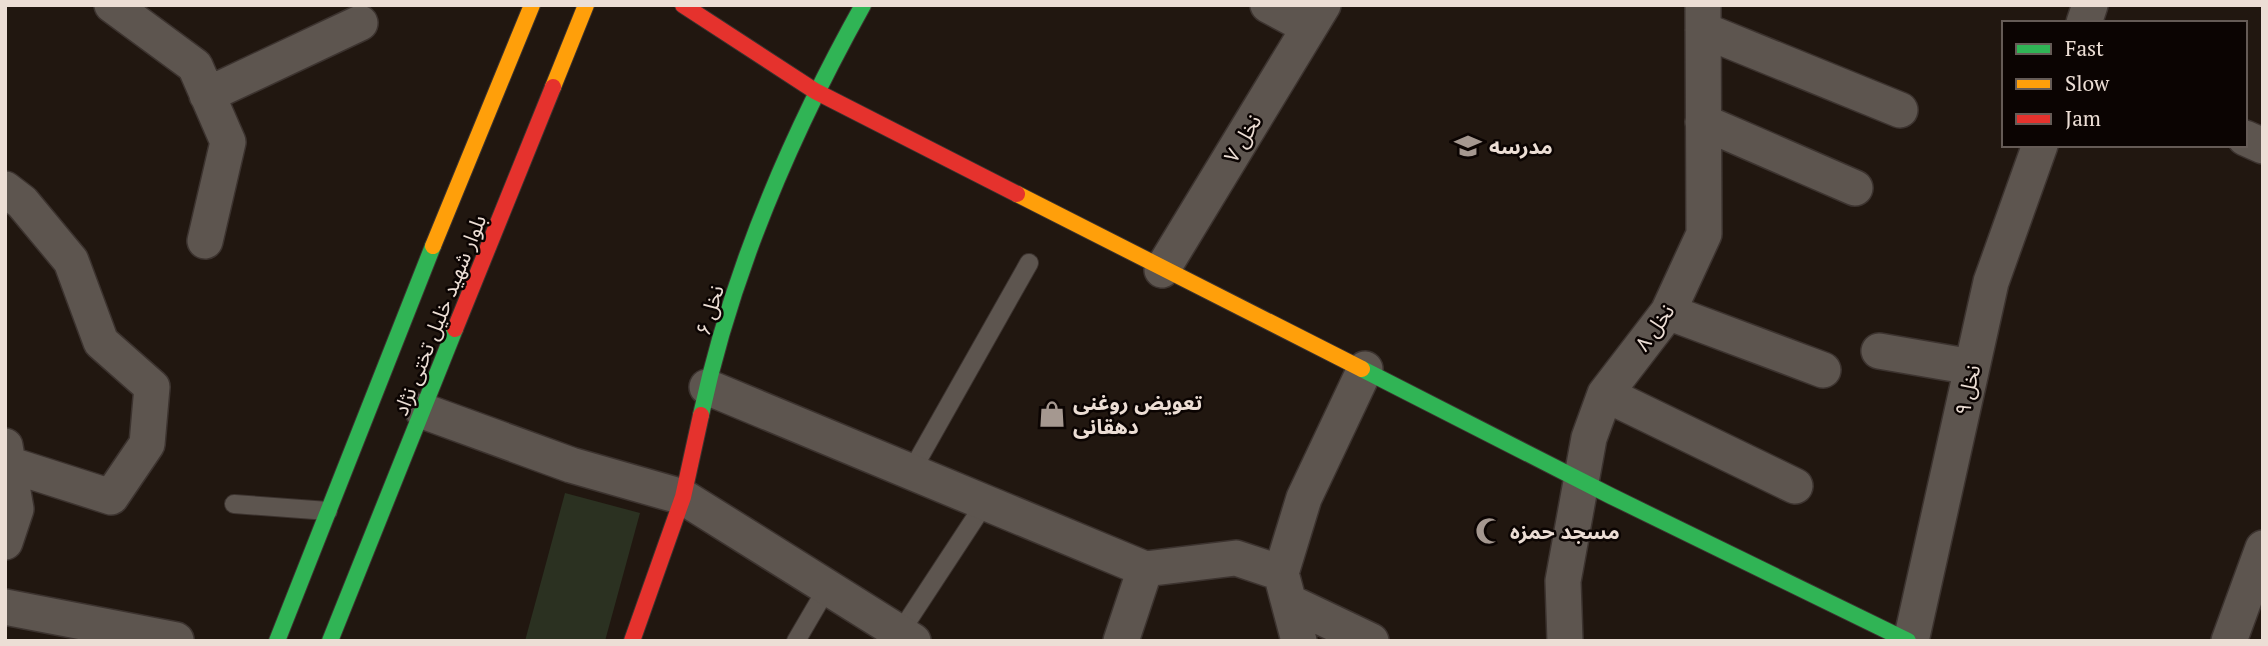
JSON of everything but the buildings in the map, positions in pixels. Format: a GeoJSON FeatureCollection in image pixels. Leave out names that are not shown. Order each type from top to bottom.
{"type":"FeatureCollection","features":[{"type":"Feature","properties":{"kind":"street","name":"بلوار شهید خلیل تختی نژاد"},"geometry":{"type":"LineString","coordinates":[[277,641],[532,5]]}},
{"type":"Feature","properties":{"kind":"street","name":"بلوار شهید خلیل تختی نژاد"},"geometry":{"type":"LineString","coordinates":[[330,641],[586,5]]}},
{"type":"Feature","properties":{"kind":"street"},"geometry":{"type":"LineString","coordinates":[[683,5],[815,91],[1162,270],[1909,641]]}},
{"type":"Feature","properties":{"kind":"street","name":"نخل ۶"},"geometry":{"type":"LineString","coordinates":[[632,641],[683,497],[707,387],[762,210],[815,91],[863,5]]}},
{"type":"Feature","properties":{"kind":"street"},"geometry":{"type":"LineString","coordinates":[[1268,5],[1316,16]]}},
{"type":"Feature","properties":{"kind":"street"},"geometry":{"type":"LineString","coordinates":[[117,7],[195,66],[228,142],[205,241]]}},
{"type":"Feature","properties":{"kind":"street","name":"نخل ۷"},"geometry":{"type":"LineString","coordinates":[[1162,270],[1316,16]]}},
{"type":"Feature","properties":{"kind":"street"},"geometry":{"type":"LineString","coordinates":[[1703,18],[1900,110]]}},
{"type":"Feature","properties":{"kind":"street","name":"نخل ۸"},"geometry":{"type":"LineString","coordinates":[[1565,641],[1563,581],[1589,438],[1605,394],[1668,312],[1704,234],[1703,18]]}},
{"type":"Feature","properties":{"kind":"street"},"geometry":{"type":"LineString","coordinates":[[207,95],[360,23]]}},
{"type":"Feature","properties":{"kind":"street"},"geometry":{"type":"LineString","coordinates":[[1703,122],[1855,188]]}},
{"type":"Feature","properties":{"kind":"street"},"geometry":{"type":"LineString","coordinates":[[2247,139],[2263,146]]}},
{"type":"Feature","properties":{"kind":"street","name":"نخل ۹"},"geometry":{"type":"LineString","coordinates":[[1909,641],[1991,282],[2039,147]]}},
{"type":"Feature","properties":{"kind":"street"},"geometry":{"type":"LineString","coordinates":[[7,455],[111,497],[147,444],[152,387],[101,342],[71,261],[11,205]]}},
{"type":"Feature","properties":{"kind":"street"},"geometry":{"type":"LineString","coordinates":[[1668,312],[1823,370]]}},
{"type":"Feature","properties":{"kind":"street"},"geometry":{"type":"LineString","coordinates":[[1879,351],[1972,367]]}},
{"type":"Feature","properties":{"kind":"street"},"geometry":{"type":"LineString","coordinates":[[1298,641],[1285,588],[1304,498],[1365,369]]}},
{"type":"Feature","properties":{"kind":"street"},"geometry":{"type":"LineString","coordinates":[[707,387],[1145,569],[1236,558],[1371,641]]}},
{"type":"Feature","properties":{"kind":"street"},"geometry":{"type":"LineString","coordinates":[[1605,394],[1795,486]]}},
{"type":"Feature","properties":{"kind":"street"},"geometry":{"type":"LineString","coordinates":[[423,411],[571,465],[683,497],[907,636]]}},
{"type":"Feature","properties":{"kind":"street"},"geometry":{"type":"LineString","coordinates":[[5,542],[16,509],[7,455]]}},
{"type":"Feature","properties":{"kind":"street"},"geometry":{"type":"LineString","coordinates":[[2229,641],[2263,548]]}},
{"type":"Feature","properties":{"kind":"street"},"geometry":{"type":"LineString","coordinates":[[1121,641],[1145,569]]}},
{"type":"Feature","properties":{"kind":"street"},"geometry":{"type":"LineString","coordinates":[[5,607],[176,640]]}},
{"type":"Feature","properties":{"kind":"lane"},"geometry":{"type":"LineString","coordinates":[[911,472],[1029,263]]}},
{"type":"Feature","properties":{"kind":"lane"},"geometry":{"type":"LineString","coordinates":[[907,636],[985,503]]}},
{"type":"Feature","properties":{"kind":"lane"},"geometry":{"type":"LineString","coordinates":[[233,505],[328,511]]}},
{"type":"Feature","properties":{"kind":"lane"},"geometry":{"type":"LineString","coordinates":[[796,641],[827,588]]}},
{"type":"Feature","properties":{"kind":"green space"},"geometry":{"type":"Polygon","coordinates":[[[565,493],[640,513],[605,641],[525,641],[565,493]]]}},
{"type":"Feature","properties":{"kind":"traffic: fast"},"geometry":{"type":"LineString","coordinates":[[701,415],[729,308],[767,204],[812,103],[863,5]]}},
{"type":"Feature","properties":{"kind":"traffic: fast"},"geometry":{"type":"LineString","coordinates":[[277,641],[433,246]]}},
{"type":"Feature","properties":{"kind":"traffic: fast"},"geometry":{"type":"LineString","coordinates":[[330,641],[455,329]]}},
{"type":"Feature","properties":{"kind":"traffic: fast"},"geometry":{"type":"LineString","coordinates":[[1362,369],[1611,496],[1908,641]]}},
{"type":"Feature","properties":{"kind":"traffic: slow"},"geometry":{"type":"LineString","coordinates":[[433,246],[532,5]]}},
{"type":"Feature","properties":{"kind":"traffic: slow"},"geometry":{"type":"LineString","coordinates":[[553,87],[586,5]]}},
{"type":"Feature","properties":{"kind":"traffic: slow"},"geometry":{"type":"LineString","coordinates":[[1017,194],[1362,369]]}},
{"type":"Feature","properties":{"kind":"traffic: jam"},"geometry":{"type":"LineString","coordinates":[[683,5],[815,91],[1017,194]]}},
{"type":"Feature","properties":{"kind":"traffic: jam"},"geometry":{"type":"LineString","coordinates":[[455,329],[553,87]]}},
{"type":"Feature","properties":{"kind":"traffic: jam"},"geometry":{"type":"LineString","coordinates":[[632,641],[683,497],[701,415]]}},
{"type":"Feature","properties":{"kind":"place","name":"مدرسه"},"geometry":{"type":"Point","coordinates":[1468,146]}},
{"type":"Feature","properties":{"kind":"place","name":"تعویض روغنی دهقانی"},"geometry":{"type":"Point","coordinates":[1052,414]}},
{"type":"Feature","properties":{"kind":"place","name":"مسجد حمزه"},"geometry":{"type":"Point","coordinates":[1489,531]}}]}
